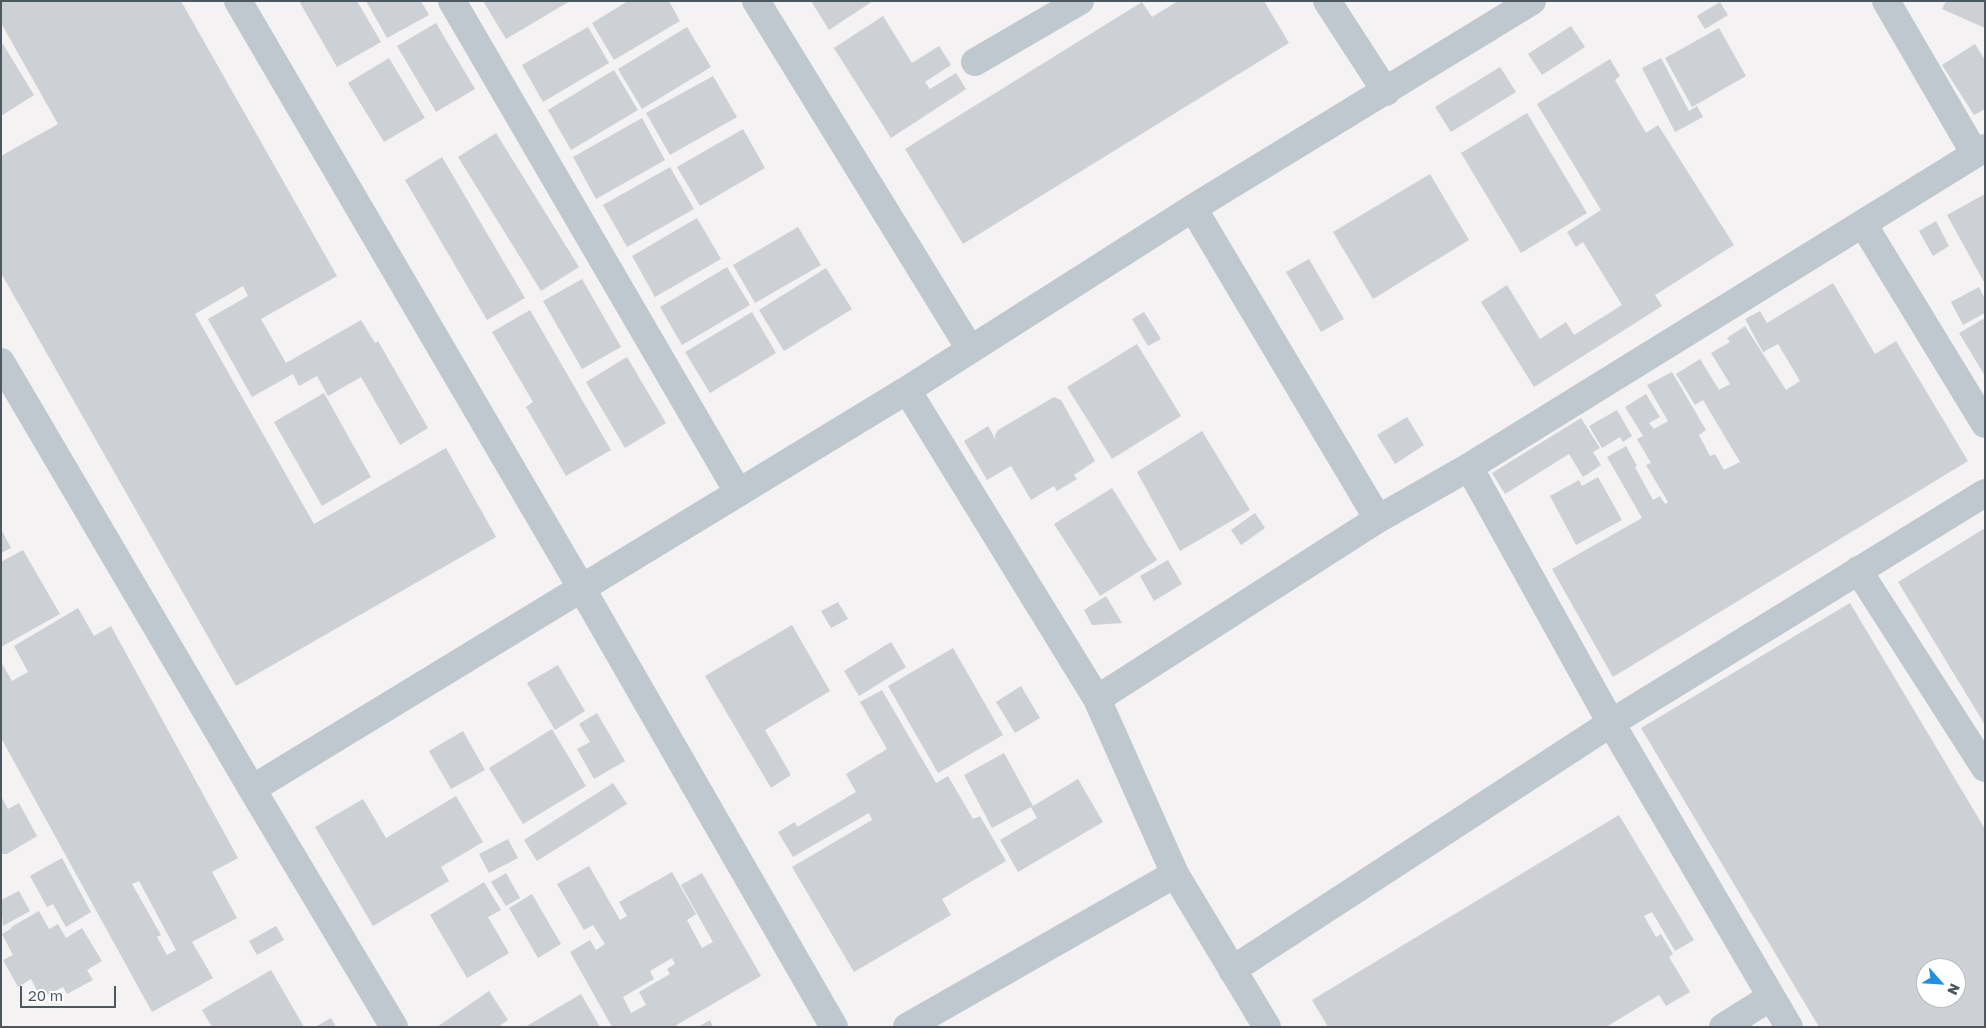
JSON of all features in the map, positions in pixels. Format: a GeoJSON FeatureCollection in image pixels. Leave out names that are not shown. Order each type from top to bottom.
{"type":"FeatureCollection","features":[{"type":"Feature","properties":{"kind":"street"},"geometry":{"type":"LineString","coordinates":[[238,1],[582,588],[834,1027]]}},
{"type":"Feature","properties":{"kind":"street"},"geometry":{"type":"LineString","coordinates":[[452,1],[738,492]]}},
{"type":"Feature","properties":{"kind":"street"},"geometry":{"type":"LineString","coordinates":[[756,1],[970,350]]}},
{"type":"Feature","properties":{"kind":"street"},"geometry":{"type":"LineString","coordinates":[[974,62],[1080,1]]}},
{"type":"Feature","properties":{"kind":"street"},"geometry":{"type":"LineString","coordinates":[[1328,1],[1386,92]]}},
{"type":"Feature","properties":{"kind":"street"},"geometry":{"type":"LineString","coordinates":[[252,789],[908,390],[1193,208],[1386,92],[1532,1]]}},
{"type":"Feature","properties":{"kind":"street"},"geometry":{"type":"LineString","coordinates":[[1097,699],[1378,519],[1469,467],[1980,151],[1886,1]]}},
{"type":"Feature","properties":{"kind":"street"},"geometry":{"type":"LineString","coordinates":[[1193,208],[1378,519]]}},
{"type":"Feature","properties":{"kind":"street"},"geometry":{"type":"LineString","coordinates":[[1863,224],[1985,424]]}},
{"type":"Feature","properties":{"kind":"street"},"geometry":{"type":"LineString","coordinates":[[1,362],[394,1027]]}},
{"type":"Feature","properties":{"kind":"street"},"geometry":{"type":"LineString","coordinates":[[908,390],[1097,699],[1175,874],[1267,1027]]}},
{"type":"Feature","properties":{"kind":"street"},"geometry":{"type":"LineString","coordinates":[[1469,467],[1611,723],[1789,1027]]}},
{"type":"Feature","properties":{"kind":"street"},"geometry":{"type":"LineString","coordinates":[[1232,970],[1611,723],[1985,493]]}},
{"type":"Feature","properties":{"kind":"street"},"geometry":{"type":"LineString","coordinates":[[1858,570],[1985,768]]}},
{"type":"Feature","properties":{"kind":"street"},"geometry":{"type":"LineString","coordinates":[[907,1027],[1175,874]]}},
{"type":"Feature","properties":{"kind":"street"},"geometry":{"type":"LineString","coordinates":[[1723,1027],[1771,997]]}},
{"type":"Feature","properties":{"kind":"building"},"geometry":{"type":"Polygon","coordinates":[[[1,1],[181,1],[337,276],[261,319],[286,363],[361,320],[375,343],[378,341],[428,428],[400,445],[361,377],[328,396],[317,376],[299,386],[293,374],[252,397],[208,319],[248,296],[243,286],[195,314],[314,524],[446,448],[496,537],[236,686],[1,273],[1,156],[58,124],[1,23],[1,1]]]}},
{"type":"Feature","properties":{"kind":"building"},"geometry":{"type":"Polygon","coordinates":[[[299,1],[357,1],[381,42],[337,67],[299,1]]]}},
{"type":"Feature","properties":{"kind":"building"},"geometry":{"type":"Polygon","coordinates":[[[366,1],[421,1],[429,15],[387,38],[366,1]]]}},
{"type":"Feature","properties":{"kind":"building"},"geometry":{"type":"Polygon","coordinates":[[[483,1],[570,1],[506,39],[483,1]]]}},
{"type":"Feature","properties":{"kind":"building"},"geometry":{"type":"Polygon","coordinates":[[[628,1],[669,1],[680,21],[614,60],[592,23],[628,1]]]}},
{"type":"Feature","properties":{"kind":"building"},"geometry":{"type":"Polygon","coordinates":[[[811,1],[873,1],[829,30],[811,1]]]}},
{"type":"Feature","properties":{"kind":"building"},"geometry":{"type":"Polygon","coordinates":[[[1178,1],[1264,1],[1289,43],[963,244],[905,149],[1142,2],[1152,17],[1178,1]]]}},
{"type":"Feature","properties":{"kind":"building"},"geometry":{"type":"Polygon","coordinates":[[[1946,1],[1985,1],[1985,28],[1942,9],[1946,1]]]}},
{"type":"Feature","properties":{"kind":"building"},"geometry":{"type":"Polygon","coordinates":[[[1720,2],[1728,15],[1705,29],[1697,16],[1720,2]]]}},
{"type":"Feature","properties":{"kind":"building"},"geometry":{"type":"Polygon","coordinates":[[[883,16],[912,63],[939,46],[951,65],[925,82],[930,89],[956,73],[966,89],[891,138],[834,48],[883,16]]]}},
{"type":"Feature","properties":{"kind":"building"},"geometry":{"type":"Polygon","coordinates":[[[436,23],[475,89],[436,112],[397,46],[436,23]]]}},
{"type":"Feature","properties":{"kind":"building"},"geometry":{"type":"Polygon","coordinates":[[[1571,26],[1585,47],[1542,75],[1528,54],[1571,26]]]}},
{"type":"Feature","properties":{"kind":"building"},"geometry":{"type":"Polygon","coordinates":[[[588,27],[609,63],[543,102],[522,65],[588,27]]]}},
{"type":"Feature","properties":{"kind":"building"},"geometry":{"type":"Polygon","coordinates":[[[687,27],[711,67],[642,109],[618,69],[687,27]]]}},
{"type":"Feature","properties":{"kind":"building"},"geometry":{"type":"Polygon","coordinates":[[[1719,28],[1746,76],[1692,107],[1665,58],[1719,28]]]}},
{"type":"Feature","properties":{"kind":"building"},"geometry":{"type":"Polygon","coordinates":[[[3,44],[34,95],[1,116],[1,46],[3,44]]]}},
{"type":"Feature","properties":{"kind":"building"},"geometry":{"type":"Polygon","coordinates":[[[1975,44],[1985,60],[1985,109],[1974,115],[1942,65],[1975,44]]]}},
{"type":"Feature","properties":{"kind":"building"},"geometry":{"type":"Polygon","coordinates":[[[389,58],[425,118],[384,142],[348,83],[389,58]]]}},
{"type":"Feature","properties":{"kind":"building"},"geometry":{"type":"Polygon","coordinates":[[[1661,58],[1689,111],[1697,106],[1703,117],[1675,132],[1642,68],[1661,58]]]}},
{"type":"Feature","properties":{"kind":"building"},"geometry":{"type":"Polygon","coordinates":[[[1610,59],[1620,76],[1615,80],[1646,133],[1658,125],[1734,245],[1655,295],[1662,306],[1534,387],[1481,302],[1507,285],[1540,339],[1566,322],[1574,335],[1622,305],[1583,242],[1576,247],[1567,232],[1601,210],[1537,104],[1610,59]]]}},
{"type":"Feature","properties":{"kind":"building"},"geometry":{"type":"Polygon","coordinates":[[[1500,67],[1516,92],[1451,132],[1435,107],[1500,67]]]}},
{"type":"Feature","properties":{"kind":"building"},"geometry":{"type":"Polygon","coordinates":[[[614,70],[638,110],[571,150],[548,110],[614,70]]]}},
{"type":"Feature","properties":{"kind":"building"},"geometry":{"type":"Polygon","coordinates":[[[713,76],[737,117],[670,155],[646,113],[713,76]]]}},
{"type":"Feature","properties":{"kind":"building"},"geometry":{"type":"Polygon","coordinates":[[[1527,113],[1587,213],[1521,253],[1461,153],[1527,113]]]}},
{"type":"Feature","properties":{"kind":"building"},"geometry":{"type":"Polygon","coordinates":[[[642,118],[665,160],[596,199],[573,157],[642,118]]]}},
{"type":"Feature","properties":{"kind":"building"},"geometry":{"type":"Polygon","coordinates":[[[743,129],[765,168],[700,206],[677,167],[743,129]]]}},
{"type":"Feature","properties":{"kind":"building"},"geometry":{"type":"Polygon","coordinates":[[[496,133],[579,267],[541,291],[458,157],[496,133]]]}},
{"type":"Feature","properties":{"kind":"building"},"geometry":{"type":"Polygon","coordinates":[[[442,157],[525,298],[487,320],[405,180],[442,157]]]}},
{"type":"Feature","properties":{"kind":"building"},"geometry":{"type":"Polygon","coordinates":[[[670,167],[694,209],[627,247],[603,205],[670,167]]]}},
{"type":"Feature","properties":{"kind":"building"},"geometry":{"type":"Polygon","coordinates":[[[1430,174],[1469,240],[1373,299],[1333,232],[1430,174]]]}},
{"type":"Feature","properties":{"kind":"building"},"geometry":{"type":"Polygon","coordinates":[[[1985,194],[1985,284],[1947,215],[1985,194]]]}},
{"type":"Feature","properties":{"kind":"building"},"geometry":{"type":"Polygon","coordinates":[[[697,218],[721,259],[655,297],[632,256],[697,218]]]}},
{"type":"Feature","properties":{"kind":"building"},"geometry":{"type":"Polygon","coordinates":[[[1936,221],[1949,246],[1933,256],[1919,231],[1936,221]]]}},
{"type":"Feature","properties":{"kind":"building"},"geometry":{"type":"Polygon","coordinates":[[[798,227],[821,265],[755,303],[733,265],[798,227]]]}},
{"type":"Feature","properties":{"kind":"building"},"geometry":{"type":"Polygon","coordinates":[[[1309,259],[1344,319],[1321,332],[1286,272],[1309,259]]]}},
{"type":"Feature","properties":{"kind":"building"},"geometry":{"type":"Polygon","coordinates":[[[727,267],[750,305],[682,345],[660,307],[727,267]]]}},
{"type":"Feature","properties":{"kind":"building"},"geometry":{"type":"Polygon","coordinates":[[[826,268],[852,309],[784,351],[759,310],[826,268]]]}},
{"type":"Feature","properties":{"kind":"building"},"geometry":{"type":"Polygon","coordinates":[[[582,279],[621,347],[582,369],[543,301],[582,279]]]}},
{"type":"Feature","properties":{"kind":"building"},"geometry":{"type":"Polygon","coordinates":[[[1833,283],[1875,354],[1896,341],[1968,461],[1613,677],[1552,569],[1642,518],[1607,457],[1626,446],[1653,500],[1660,496],[1665,504],[1668,502],[1646,465],[1651,463],[1637,439],[1643,436],[1625,407],[1646,394],[1660,417],[1649,423],[1654,429],[1668,421],[1647,385],[1672,372],[1706,430],[1699,435],[1710,456],[1715,454],[1724,470],[1740,462],[1703,400],[1695,405],[1676,374],[1700,359],[1719,390],[1730,384],[1711,353],[1730,342],[1727,338],[1745,326],[1786,390],[1800,381],[1778,344],[1763,352],[1745,319],[1760,311],[1767,323],[1833,283]]]}},
{"type":"Feature","properties":{"kind":"building"},"geometry":{"type":"Polygon","coordinates":[[[1979,287],[1985,299],[1985,313],[1963,325],[1951,302],[1979,287]]]}},
{"type":"Feature","properties":{"kind":"building"},"geometry":{"type":"Polygon","coordinates":[[[530,310],[611,450],[566,476],[526,407],[533,402],[492,332],[530,310]]]}},
{"type":"Feature","properties":{"kind":"building"},"geometry":{"type":"Polygon","coordinates":[[[752,312],[776,353],[710,393],[685,352],[752,312]]]}},
{"type":"Feature","properties":{"kind":"building"},"geometry":{"type":"Polygon","coordinates":[[[1144,312],[1161,339],[1148,346],[1132,319],[1144,312]]]}},
{"type":"Feature","properties":{"kind":"building"},"geometry":{"type":"Polygon","coordinates":[[[1985,318],[1985,376],[1959,333],[1985,318]]]}},
{"type":"Feature","properties":{"kind":"building"},"geometry":{"type":"Polygon","coordinates":[[[1137,344],[1181,416],[1112,459],[1067,387],[1137,344]]]}},
{"type":"Feature","properties":{"kind":"building"},"geometry":{"type":"Polygon","coordinates":[[[627,357],[666,423],[625,448],[586,382],[627,357]]]}},
{"type":"Feature","properties":{"kind":"building"},"geometry":{"type":"Polygon","coordinates":[[[324,393],[371,477],[322,506],[274,422],[324,393]]]}},
{"type":"Feature","properties":{"kind":"building"},"geometry":{"type":"Polygon","coordinates":[[[1054,397],[1061,400],[1095,461],[1074,475],[1077,479],[1057,491],[1054,486],[1031,500],[1011,466],[987,480],[964,441],[988,426],[996,440],[995,435],[998,430],[1054,397]]]}},
{"type":"Feature","properties":{"kind":"building"},"geometry":{"type":"Polygon","coordinates":[[[1617,410],[1632,436],[1623,442],[1620,437],[1602,448],[1589,426],[1617,410]]]}},
{"type":"Feature","properties":{"kind":"building"},"geometry":{"type":"Polygon","coordinates":[[[1407,417],[1424,445],[1395,464],[1377,435],[1407,417]]]}},
{"type":"Feature","properties":{"kind":"building"},"geometry":{"type":"Polygon","coordinates":[[[1581,418],[1600,448],[1593,452],[1601,465],[1583,477],[1569,454],[1505,494],[1492,473],[1581,418]]]}},
{"type":"Feature","properties":{"kind":"building"},"geometry":{"type":"Polygon","coordinates":[[[1202,431],[1250,510],[1180,551],[1137,472],[1202,431]]]}},
{"type":"Feature","properties":{"kind":"building"},"geometry":{"type":"Polygon","coordinates":[[[1598,477],[1622,520],[1576,545],[1550,496],[1579,480],[1582,486],[1598,477]]]}},
{"type":"Feature","properties":{"kind":"building"},"geometry":{"type":"Polygon","coordinates":[[[1112,488],[1157,560],[1100,596],[1054,524],[1112,488]]]}},
{"type":"Feature","properties":{"kind":"building"},"geometry":{"type":"Polygon","coordinates":[[[1255,513],[1265,528],[1241,545],[1231,530],[1255,513]]]}},
{"type":"Feature","properties":{"kind":"building"},"geometry":{"type":"Polygon","coordinates":[[[1985,528],[1985,725],[1898,582],[1985,528]]]}},
{"type":"Feature","properties":{"kind":"building"},"geometry":{"type":"Polygon","coordinates":[[[1,529],[11,548],[1,553],[1,529]]]}},
{"type":"Feature","properties":{"kind":"building"},"geometry":{"type":"Polygon","coordinates":[[[23,550],[60,614],[1,647],[1,562],[23,550]]]}},
{"type":"Feature","properties":{"kind":"building"},"geometry":{"type":"Polygon","coordinates":[[[1168,560],[1182,584],[1154,601],[1140,576],[1168,560]]]}},
{"type":"Feature","properties":{"kind":"building"},"geometry":{"type":"Polygon","coordinates":[[[1106,596],[1122,623],[1092,625],[1084,610],[1106,596]]]}},
{"type":"Feature","properties":{"kind":"building"},"geometry":{"type":"Polygon","coordinates":[[[838,602],[848,619],[831,628],[821,611],[838,602]]]}},
{"type":"Feature","properties":{"kind":"building"},"geometry":{"type":"Polygon","coordinates":[[[1850,603],[1985,829],[1985,1027],[1819,1027],[1641,728],[1850,603]]]}},
{"type":"Feature","properties":{"kind":"building"},"geometry":{"type":"Polygon","coordinates":[[[78,608],[94,636],[111,626],[238,858],[212,872],[237,918],[192,942],[213,978],[152,1012],[1,738],[1,662],[12,681],[28,672],[14,646],[78,608]],[[139,881],[132,884],[161,935],[157,937],[167,955],[176,950],[139,881]]]}},
{"type":"Feature","properties":{"kind":"building"},"geometry":{"type":"Polygon","coordinates":[[[792,625],[830,691],[765,730],[791,775],[771,788],[705,676],[792,625]]]}},
{"type":"Feature","properties":{"kind":"building"},"geometry":{"type":"Polygon","coordinates":[[[891,642],[906,667],[859,696],[844,671],[891,642]]]}},
{"type":"Feature","properties":{"kind":"building"},"geometry":{"type":"Polygon","coordinates":[[[953,648],[1003,735],[938,773],[888,686],[953,648]]]}},
{"type":"Feature","properties":{"kind":"building"},"geometry":{"type":"Polygon","coordinates":[[[558,665],[585,711],[555,730],[527,683],[558,665]]]}},
{"type":"Feature","properties":{"kind":"building"},"geometry":{"type":"Polygon","coordinates":[[[1021,686],[1040,718],[1015,733],[996,702],[1021,686]]]}},
{"type":"Feature","properties":{"kind":"building"},"geometry":{"type":"Polygon","coordinates":[[[882,690],[936,783],[948,776],[973,819],[980,816],[1006,861],[942,899],[951,915],[854,972],[792,867],[872,820],[869,813],[793,857],[778,832],[795,822],[797,827],[856,792],[846,774],[887,749],[860,702],[882,690]]]}},
{"type":"Feature","properties":{"kind":"building"},"geometry":{"type":"Polygon","coordinates":[[[597,713],[625,761],[594,779],[577,749],[590,742],[579,724],[597,713]]]}},
{"type":"Feature","properties":{"kind":"building"},"geometry":{"type":"Polygon","coordinates":[[[552,729],[586,786],[523,824],[489,768],[552,729]]]}},
{"type":"Feature","properties":{"kind":"building"},"geometry":{"type":"Polygon","coordinates":[[[463,731],[485,770],[451,789],[429,751],[463,731]]]}},
{"type":"Feature","properties":{"kind":"building"},"geometry":{"type":"Polygon","coordinates":[[[1004,753],[1033,806],[1078,779],[1103,822],[1018,872],[1000,840],[1037,818],[1031,807],[992,828],[964,775],[1004,753]]]}},
{"type":"Feature","properties":{"kind":"building"},"geometry":{"type":"Polygon","coordinates":[[[613,783],[627,804],[537,861],[524,840],[613,783]]]}},
{"type":"Feature","properties":{"kind":"building"},"geometry":{"type":"Polygon","coordinates":[[[1,796],[8,809],[19,803],[37,836],[7,854],[1,854],[1,796]]]}},
{"type":"Feature","properties":{"kind":"building"},"geometry":{"type":"Polygon","coordinates":[[[456,796],[483,842],[441,867],[449,881],[373,926],[315,827],[363,799],[386,838],[456,796]]]}},
{"type":"Feature","properties":{"kind":"building"},"geometry":{"type":"Polygon","coordinates":[[[1619,815],[1694,940],[1675,951],[1652,912],[1644,916],[1656,937],[1661,934],[1673,954],[1669,957],[1690,992],[1666,1006],[1659,995],[1606,1027],[1328,1027],[1312,1000],[1619,815]]]}},
{"type":"Feature","properties":{"kind":"building"},"geometry":{"type":"Polygon","coordinates":[[[508,839],[518,858],[489,873],[479,854],[508,839]]]}},
{"type":"Feature","properties":{"kind":"building"},"geometry":{"type":"Polygon","coordinates":[[[62,858],[91,912],[66,927],[53,904],[47,907],[30,876],[62,858]]]}},
{"type":"Feature","properties":{"kind":"building"},"geometry":{"type":"Polygon","coordinates":[[[589,866],[620,920],[627,916],[619,902],[672,872],[696,914],[687,920],[702,948],[713,942],[681,885],[702,873],[761,976],[673,1027],[612,1027],[570,952],[590,940],[596,950],[605,944],[593,925],[584,930],[557,884],[589,866]],[[672,958],[650,971],[654,979],[623,997],[631,1013],[646,1005],[639,992],[670,974],[667,969],[675,964],[672,958]]]}},
{"type":"Feature","properties":{"kind":"building"},"geometry":{"type":"Polygon","coordinates":[[[506,873],[520,898],[506,906],[491,882],[506,873]]]}},
{"type":"Feature","properties":{"kind":"building"},"geometry":{"type":"Polygon","coordinates":[[[484,882],[501,910],[488,917],[509,953],[467,978],[430,915],[484,882]]]}},
{"type":"Feature","properties":{"kind":"building"},"geometry":{"type":"Polygon","coordinates":[[[19,891],[30,911],[3,926],[1,900],[19,891]]]}},
{"type":"Feature","properties":{"kind":"building"},"geometry":{"type":"Polygon","coordinates":[[[532,894],[561,944],[538,958],[509,908],[532,894]]]}},
{"type":"Feature","properties":{"kind":"building"},"geometry":{"type":"Polygon","coordinates":[[[39,911],[49,929],[58,924],[66,938],[82,928],[102,961],[87,970],[93,980],[67,994],[63,987],[41,998],[31,979],[18,987],[3,960],[13,955],[2,934],[39,911]]]}},
{"type":"Feature","properties":{"kind":"building"},"geometry":{"type":"Polygon","coordinates":[[[276,926],[284,940],[257,955],[249,941],[276,926]]]}},
{"type":"Feature","properties":{"kind":"building"},"geometry":{"type":"Polygon","coordinates":[[[271,970],[304,1027],[212,1027],[202,1010],[271,970]]]}},
{"type":"Feature","properties":{"kind":"building"},"geometry":{"type":"Polygon","coordinates":[[[489,991],[508,1020],[498,1027],[437,1027],[489,991]]]}},
{"type":"Feature","properties":{"kind":"building"},"geometry":{"type":"Polygon","coordinates":[[[581,994],[600,1027],[525,1027],[581,994]]]}},
{"type":"Feature","properties":{"kind":"building"},"geometry":{"type":"Polygon","coordinates":[[[331,1018],[336,1027],[315,1027],[331,1018]]]}},
{"type":"Feature","properties":{"kind":"building"},"geometry":{"type":"Polygon","coordinates":[[[710,1020],[713,1027],[698,1027],[710,1020]]]}}]}
